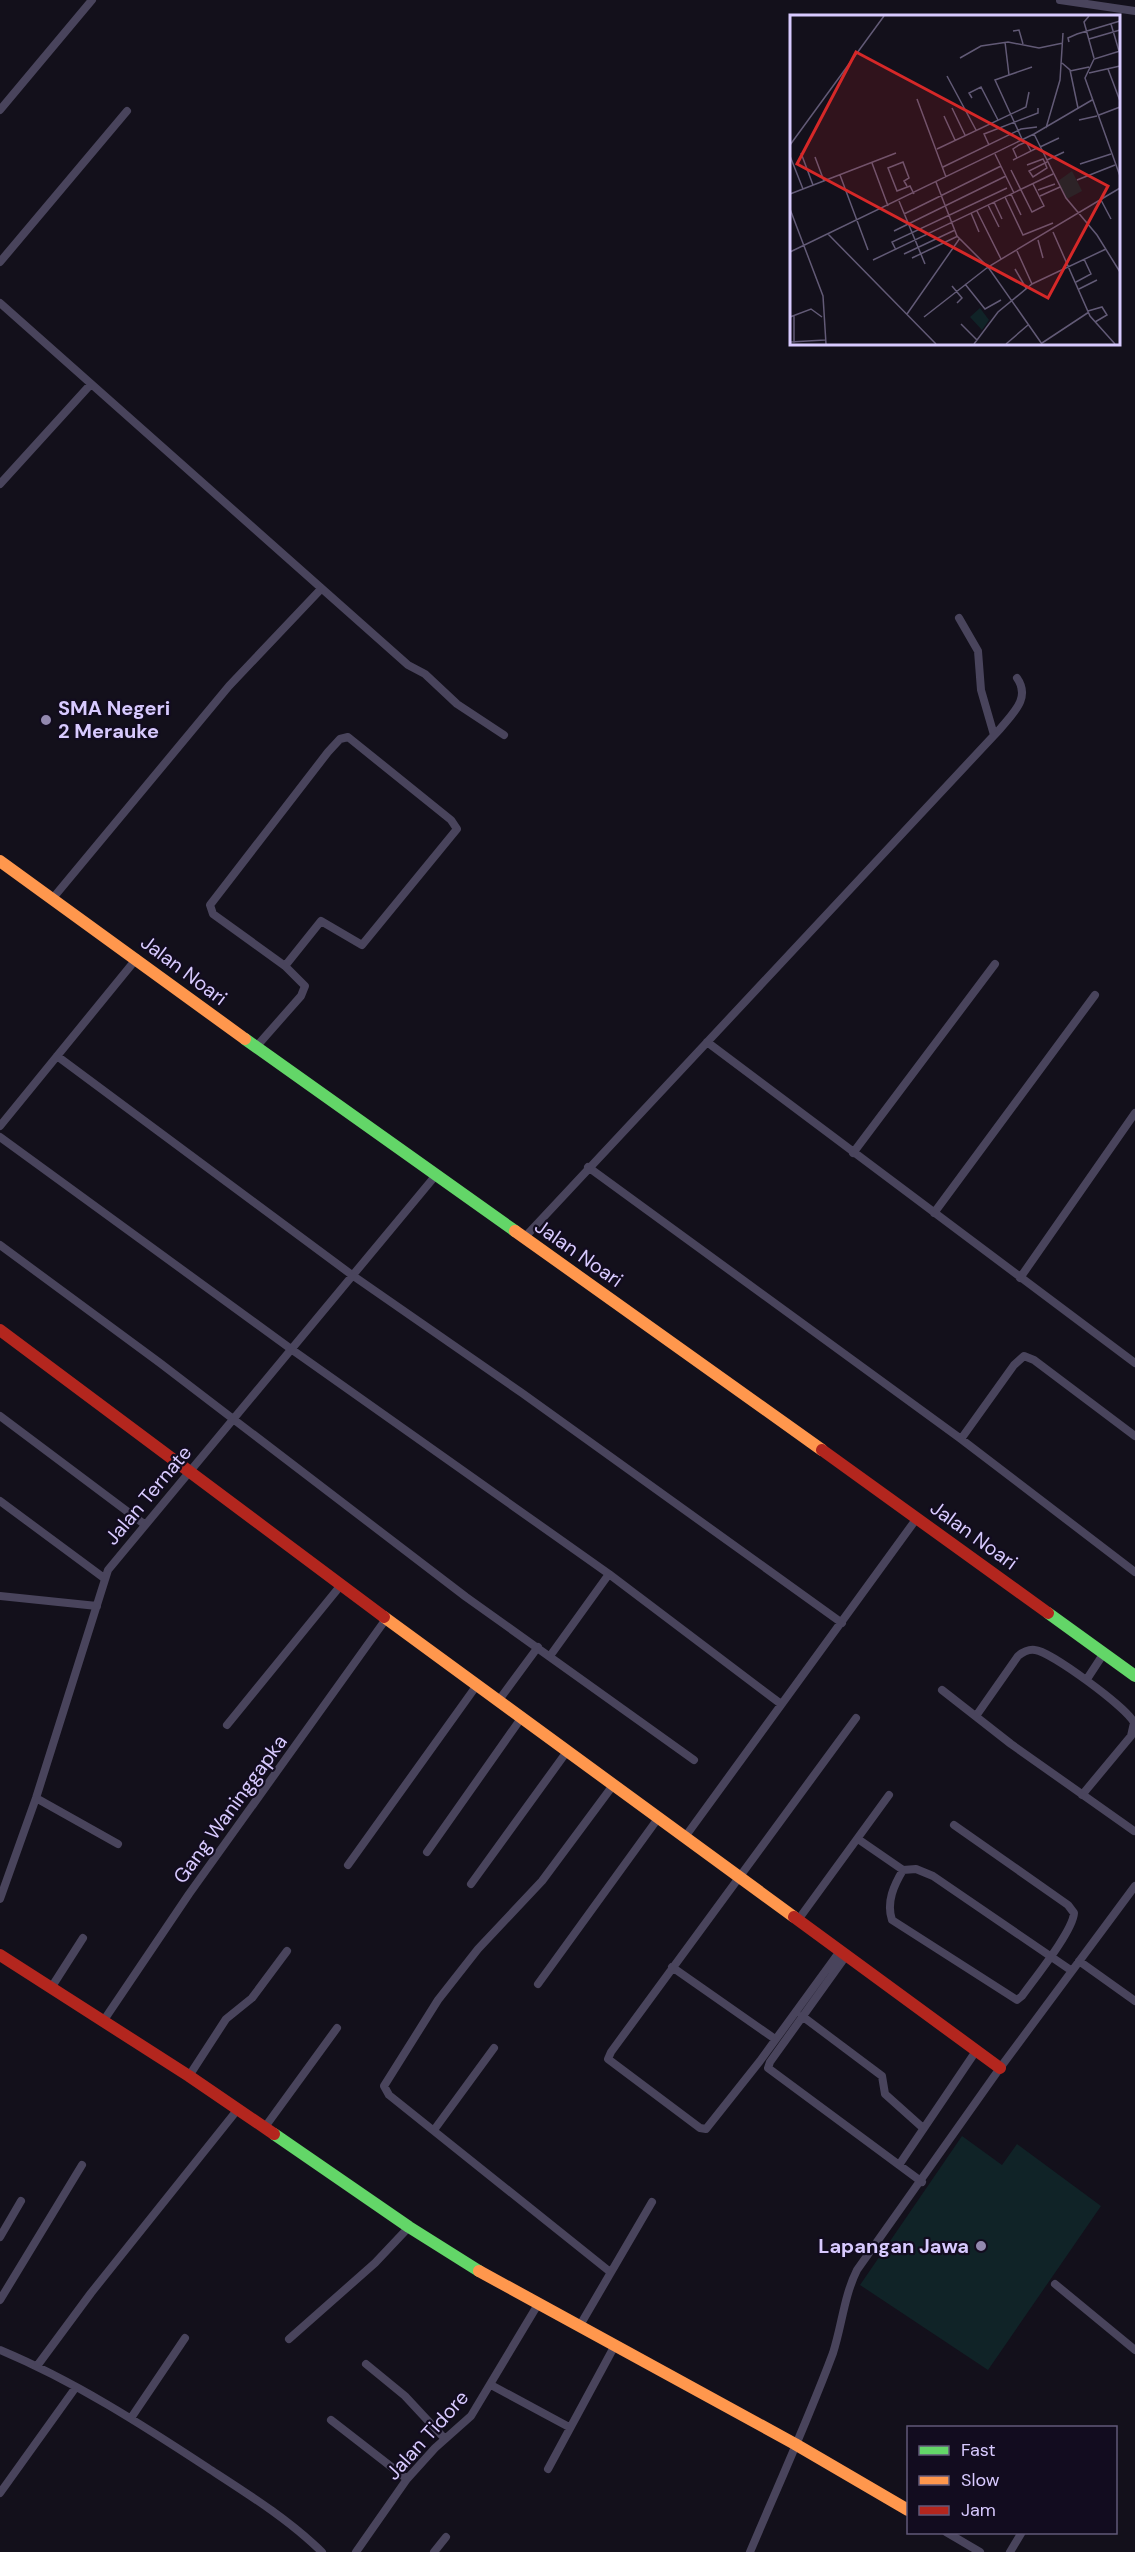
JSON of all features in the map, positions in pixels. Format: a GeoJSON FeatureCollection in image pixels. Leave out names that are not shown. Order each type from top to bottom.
{"type":"FeatureCollection","features":[{"type":"Feature","properties":{"kind":"street"},"geometry":{"type":"LineString","coordinates":[[0,110],[92,0]]}},
{"type":"Feature","properties":{"kind":"street"},"geometry":{"type":"LineString","coordinates":[[1060,0],[1135,11]]}},
{"type":"Feature","properties":{"kind":"street"},"geometry":{"type":"LineString","coordinates":[[0,262],[127,111]]}},
{"type":"Feature","properties":{"kind":"street"},"geometry":{"type":"LineString","coordinates":[[0,303],[408,665],[425,674],[457,704],[504,735]]}},
{"type":"Feature","properties":{"kind":"street"},"geometry":{"type":"LineString","coordinates":[[0,484],[91,384]]}},
{"type":"Feature","properties":{"kind":"street"},"geometry":{"type":"LineString","coordinates":[[53,898],[229,686],[321,589]]}},
{"type":"Feature","properties":{"kind":"street"},"geometry":{"type":"LineString","coordinates":[[959,618],[978,651],[981,690],[994,735]]}},
{"type":"Feature","properties":{"kind":"street"},"geometry":{"type":"LineString","coordinates":[[524,1238],[994,735],[1020,703],[1023,689],[1017,678]]}},
{"type":"Feature","properties":{"kind":"street"},"geometry":{"type":"LineString","coordinates":[[256,1047],[305,988],[298,976],[213,914],[210,905],[328,752],[340,739],[348,737],[451,820],[457,829],[362,945],[319,921],[285,966]]}},
{"type":"Feature","properties":{"kind":"street","name":"Jalan Noari"},"geometry":{"type":"LineString","coordinates":[[0,861],[1135,1676]]}},
{"type":"Feature","properties":{"kind":"street"},"geometry":{"type":"LineString","coordinates":[[0,1126],[137,958]]}},
{"type":"Feature","properties":{"kind":"street"},"geometry":{"type":"LineString","coordinates":[[853,1153],[995,964]]}},
{"type":"Feature","properties":{"kind":"street"},"geometry":{"type":"LineString","coordinates":[[933,1213],[1095,994]]}},
{"type":"Feature","properties":{"kind":"street"},"geometry":{"type":"LineString","coordinates":[[707,1042],[1135,1362]]}},
{"type":"Feature","properties":{"kind":"street"},"geometry":{"type":"LineString","coordinates":[[57,1056],[352,1275],[522,1393],[842,1623]]}},
{"type":"Feature","properties":{"kind":"street"},"geometry":{"type":"LineString","coordinates":[[1020,1278],[1135,1113]]}},
{"type":"Feature","properties":{"kind":"street"},"geometry":{"type":"LineString","coordinates":[[0,1137],[291,1349],[609,1574],[781,1704]]}},
{"type":"Feature","properties":{"kind":"street"},"geometry":{"type":"LineString","coordinates":[[588,1167],[961,1439],[1135,1572]]}},
{"type":"Feature","properties":{"kind":"street","name":"Jalan Ternate"},"geometry":{"type":"LineString","coordinates":[[0,1899],[36,1798],[104,1578],[112,1563],[436,1175]]}},
{"type":"Feature","properties":{"kind":"street"},"geometry":{"type":"LineString","coordinates":[[0,1245],[234,1418],[411,1556],[694,1760]]}},
{"type":"Feature","properties":{"kind":"street"},"geometry":{"type":"LineString","coordinates":[[0,1330],[341,1586],[1000,2068]]}},
{"type":"Feature","properties":{"kind":"street"},"geometry":{"type":"LineString","coordinates":[[961,1439],[1014,1365],[1024,1356],[1034,1360],[1135,1436]]}},
{"type":"Feature","properties":{"kind":"street"},"geometry":{"type":"LineString","coordinates":[[0,1416],[144,1524]]}},
{"type":"Feature","properties":{"kind":"street"},"geometry":{"type":"LineString","coordinates":[[0,1502],[104,1578]]}},
{"type":"Feature","properties":{"kind":"street"},"geometry":{"type":"LineString","coordinates":[[685,1837],[917,1518]]}},
{"type":"Feature","properties":{"kind":"street"},"geometry":{"type":"LineString","coordinates":[[550,1656],[609,1574]]}},
{"type":"Feature","properties":{"kind":"street"},"geometry":{"type":"LineString","coordinates":[[228,1725],[341,1586]]}},
{"type":"Feature","properties":{"kind":"street"},"geometry":{"type":"LineString","coordinates":[[0,1596],[97,1606]]}},
{"type":"Feature","properties":{"kind":"street","name":"Gang Waninggapka"},"geometry":{"type":"LineString","coordinates":[[104,2020],[189,1894],[386,1619]]}},
{"type":"Feature","properties":{"kind":"street"},"geometry":{"type":"LineString","coordinates":[[499,1700],[538,1647]]}},
{"type":"Feature","properties":{"kind":"street"},"geometry":{"type":"LineString","coordinates":[[976,1716],[1018,1656],[1028,1650],[1038,1650],[1087,1679],[1129,1715],[1134,1723],[1131,1736],[1082,1795]]}},
{"type":"Feature","properties":{"kind":"street"},"geometry":{"type":"LineString","coordinates":[[1087,1679],[1104,1653]]}},
{"type":"Feature","properties":{"kind":"street"},"geometry":{"type":"LineString","coordinates":[[348,1865],[477,1685]]}},
{"type":"Feature","properties":{"kind":"street"},"geometry":{"type":"LineString","coordinates":[[942,1690],[1134,1832]]}},
{"type":"Feature","properties":{"kind":"street"},"geometry":{"type":"LineString","coordinates":[[427,1852],[522,1717]]}},
{"type":"Feature","properties":{"kind":"street"},"geometry":{"type":"LineString","coordinates":[[843,1954],[775,2038],[709,2127],[704,2130],[608,2058],[672,1967],[856,1718]]}},
{"type":"Feature","properties":{"kind":"street"},"geometry":{"type":"LineString","coordinates":[[471,1884],[568,1750]]}},
{"type":"Feature","properties":{"kind":"street"},"geometry":{"type":"LineString","coordinates":[[609,2271],[385,2090],[387,2080],[438,2000],[478,1949],[542,1881],[614,1784]]}},
{"type":"Feature","properties":{"kind":"street"},"geometry":{"type":"LineString","coordinates":[[798,1920],[889,1795]]}},
{"type":"Feature","properties":{"kind":"street"},"geometry":{"type":"LineString","coordinates":[[36,1798],[118,1844]]}},
{"type":"Feature","properties":{"kind":"street"},"geometry":{"type":"LineString","coordinates":[[538,1984],[660,1818]]}},
{"type":"Feature","properties":{"kind":"street"},"geometry":{"type":"LineString","coordinates":[[903,1870],[890,1900],[892,1920],[1010,1998],[1020,1999],[1072,1922],[1072,1911],[954,1825]]}},
{"type":"Feature","properties":{"kind":"street"},"geometry":{"type":"LineString","coordinates":[[858,1839],[903,1870],[916,1869],[933,1876],[1072,1971]]}},
{"type":"Feature","properties":{"kind":"street"},"geometry":{"type":"LineString","coordinates":[[750,2552],[834,2350],[852,2281],[1000,2068],[1135,1886]]}},
{"type":"Feature","properties":{"kind":"street"},"geometry":{"type":"LineString","coordinates":[[51,1988],[83,1938]]}},
{"type":"Feature","properties":{"kind":"street"},"geometry":{"type":"LineString","coordinates":[[189,2076],[226,2019],[252,1998],[287,1951]]}},
{"type":"Feature","properties":{"kind":"street"},"geometry":{"type":"LineString","coordinates":[[843,1954],[768,2068],[920,2180]]}},
{"type":"Feature","properties":{"kind":"street"},"geometry":{"type":"LineString","coordinates":[[0,1955],[189,2076],[409,2226],[537,2306],[795,2444],[907,2509]]}},
{"type":"Feature","properties":{"kind":"street"},"geometry":{"type":"LineString","coordinates":[[1079,1961],[1135,2001]]}},
{"type":"Feature","properties":{"kind":"street"},"geometry":{"type":"LineString","coordinates":[[672,1967],[775,2038]]}},
{"type":"Feature","properties":{"kind":"street"},"geometry":{"type":"LineString","coordinates":[[802,2016],[882,2076],[885,2094],[923,2128]]}},
{"type":"Feature","properties":{"kind":"street"},"geometry":{"type":"LineString","coordinates":[[265,2127],[337,2028]]}},
{"type":"Feature","properties":{"kind":"street"},"geometry":{"type":"LineString","coordinates":[[434,2130],[494,2048]]}},
{"type":"Feature","properties":{"kind":"street"},"geometry":{"type":"LineString","coordinates":[[902,2166],[923,2128],[976,2051]]}},
{"type":"Feature","properties":{"kind":"street"},"geometry":{"type":"LineString","coordinates":[[37,2366],[91,2293],[238,2109]]}},
{"type":"Feature","properties":{"kind":"street"},"geometry":{"type":"LineString","coordinates":[[0,2300],[82,2165]]}},
{"type":"Feature","properties":{"kind":"street"},"geometry":{"type":"LineString","coordinates":[[0,2237],[21,2201]]}},
{"type":"Feature","properties":{"kind":"street"},"geometry":{"type":"LineString","coordinates":[[579,2327],[609,2271],[652,2202]]}},
{"type":"Feature","properties":{"kind":"street"},"geometry":{"type":"LineString","coordinates":[[289,2339],[375,2263],[409,2226]]}},
{"type":"Feature","properties":{"kind":"street"},"geometry":{"type":"LineString","coordinates":[[1055,2283],[1135,2350]]}},
{"type":"Feature","properties":{"kind":"street","name":"Jalan Tidore"},"geometry":{"type":"LineString","coordinates":[[356,2552],[407,2479],[445,2439],[471,2416],[537,2306]]}},
{"type":"Feature","properties":{"kind":"street"},"geometry":{"type":"LineString","coordinates":[[131,2418],[185,2338]]}},
{"type":"Feature","properties":{"kind":"street"},"geometry":{"type":"LineString","coordinates":[[548,2469],[614,2347]]}},
{"type":"Feature","properties":{"kind":"street"},"geometry":{"type":"LineString","coordinates":[[0,2350],[37,2366],[131,2418],[290,2522],[322,2552]]}},
{"type":"Feature","properties":{"kind":"street"},"geometry":{"type":"LineString","coordinates":[[366,2364],[405,2396],[445,2439]]}},
{"type":"Feature","properties":{"kind":"street"},"geometry":{"type":"LineString","coordinates":[[491,2385],[569,2427]]}},
{"type":"Feature","properties":{"kind":"street"},"geometry":{"type":"LineString","coordinates":[[0,2493],[76,2387]]}},
{"type":"Feature","properties":{"kind":"street"},"geometry":{"type":"LineString","coordinates":[[331,2420],[407,2479]]}},
{"type":"Feature","properties":{"kind":"street"},"geometry":{"type":"LineString","coordinates":[[949,2534],[980,2552]]}},
{"type":"Feature","properties":{"kind":"street"},"geometry":{"type":"LineString","coordinates":[[1010,2552],[1021,2534]]}},
{"type":"Feature","properties":{"kind":"street"},"geometry":{"type":"LineString","coordinates":[[434,2552],[447,2537]]}},
{"type":"Feature","properties":{"kind":"green space"},"geometry":{"type":"Polygon","coordinates":[[[962,2136],[1002,2165],[1017,2144],[1101,2206],[988,2370],[860,2285],[962,2136]]]}},
{"type":"Feature","properties":{"kind":"traffic: fast"},"geometry":{"type":"LineString","coordinates":[[245,1039],[515,1231]]}},
{"type":"Feature","properties":{"kind":"traffic: fast"},"geometry":{"type":"LineString","coordinates":[[1048,1613],[1135,1676]]}},
{"type":"Feature","properties":{"kind":"traffic: fast"},"geometry":{"type":"LineString","coordinates":[[274,2134],[409,2227],[479,2271]]}},
{"type":"Feature","properties":{"kind":"traffic: slow"},"geometry":{"type":"LineString","coordinates":[[0,861],[245,1039]]}},
{"type":"Feature","properties":{"kind":"traffic: slow"},"geometry":{"type":"LineString","coordinates":[[515,1231],[822,1450]]}},
{"type":"Feature","properties":{"kind":"traffic: slow"},"geometry":{"type":"LineString","coordinates":[[384,1617],[794,1917]]}},
{"type":"Feature","properties":{"kind":"traffic: slow"},"geometry":{"type":"LineString","coordinates":[[479,2271],[795,2444],[907,2509]]}},
{"type":"Feature","properties":{"kind":"traffic: jam"},"geometry":{"type":"LineString","coordinates":[[0,1330],[384,1617]]}},
{"type":"Feature","properties":{"kind":"traffic: jam"},"geometry":{"type":"LineString","coordinates":[[822,1450],[1048,1613]]}},
{"type":"Feature","properties":{"kind":"traffic: jam"},"geometry":{"type":"LineString","coordinates":[[794,1917],[1000,2068]]}},
{"type":"Feature","properties":{"kind":"traffic: jam"},"geometry":{"type":"LineString","coordinates":[[0,1955],[189,2076],[274,2134]]}},
{"type":"Feature","properties":{"kind":"place","name":"SMA Negeri 2 Merauke"},"geometry":{"type":"Point","coordinates":[46,720]}},
{"type":"Feature","properties":{"kind":"place","name":"Lapangan Jawa"},"geometry":{"type":"Point","coordinates":[981,2246]}}]}
